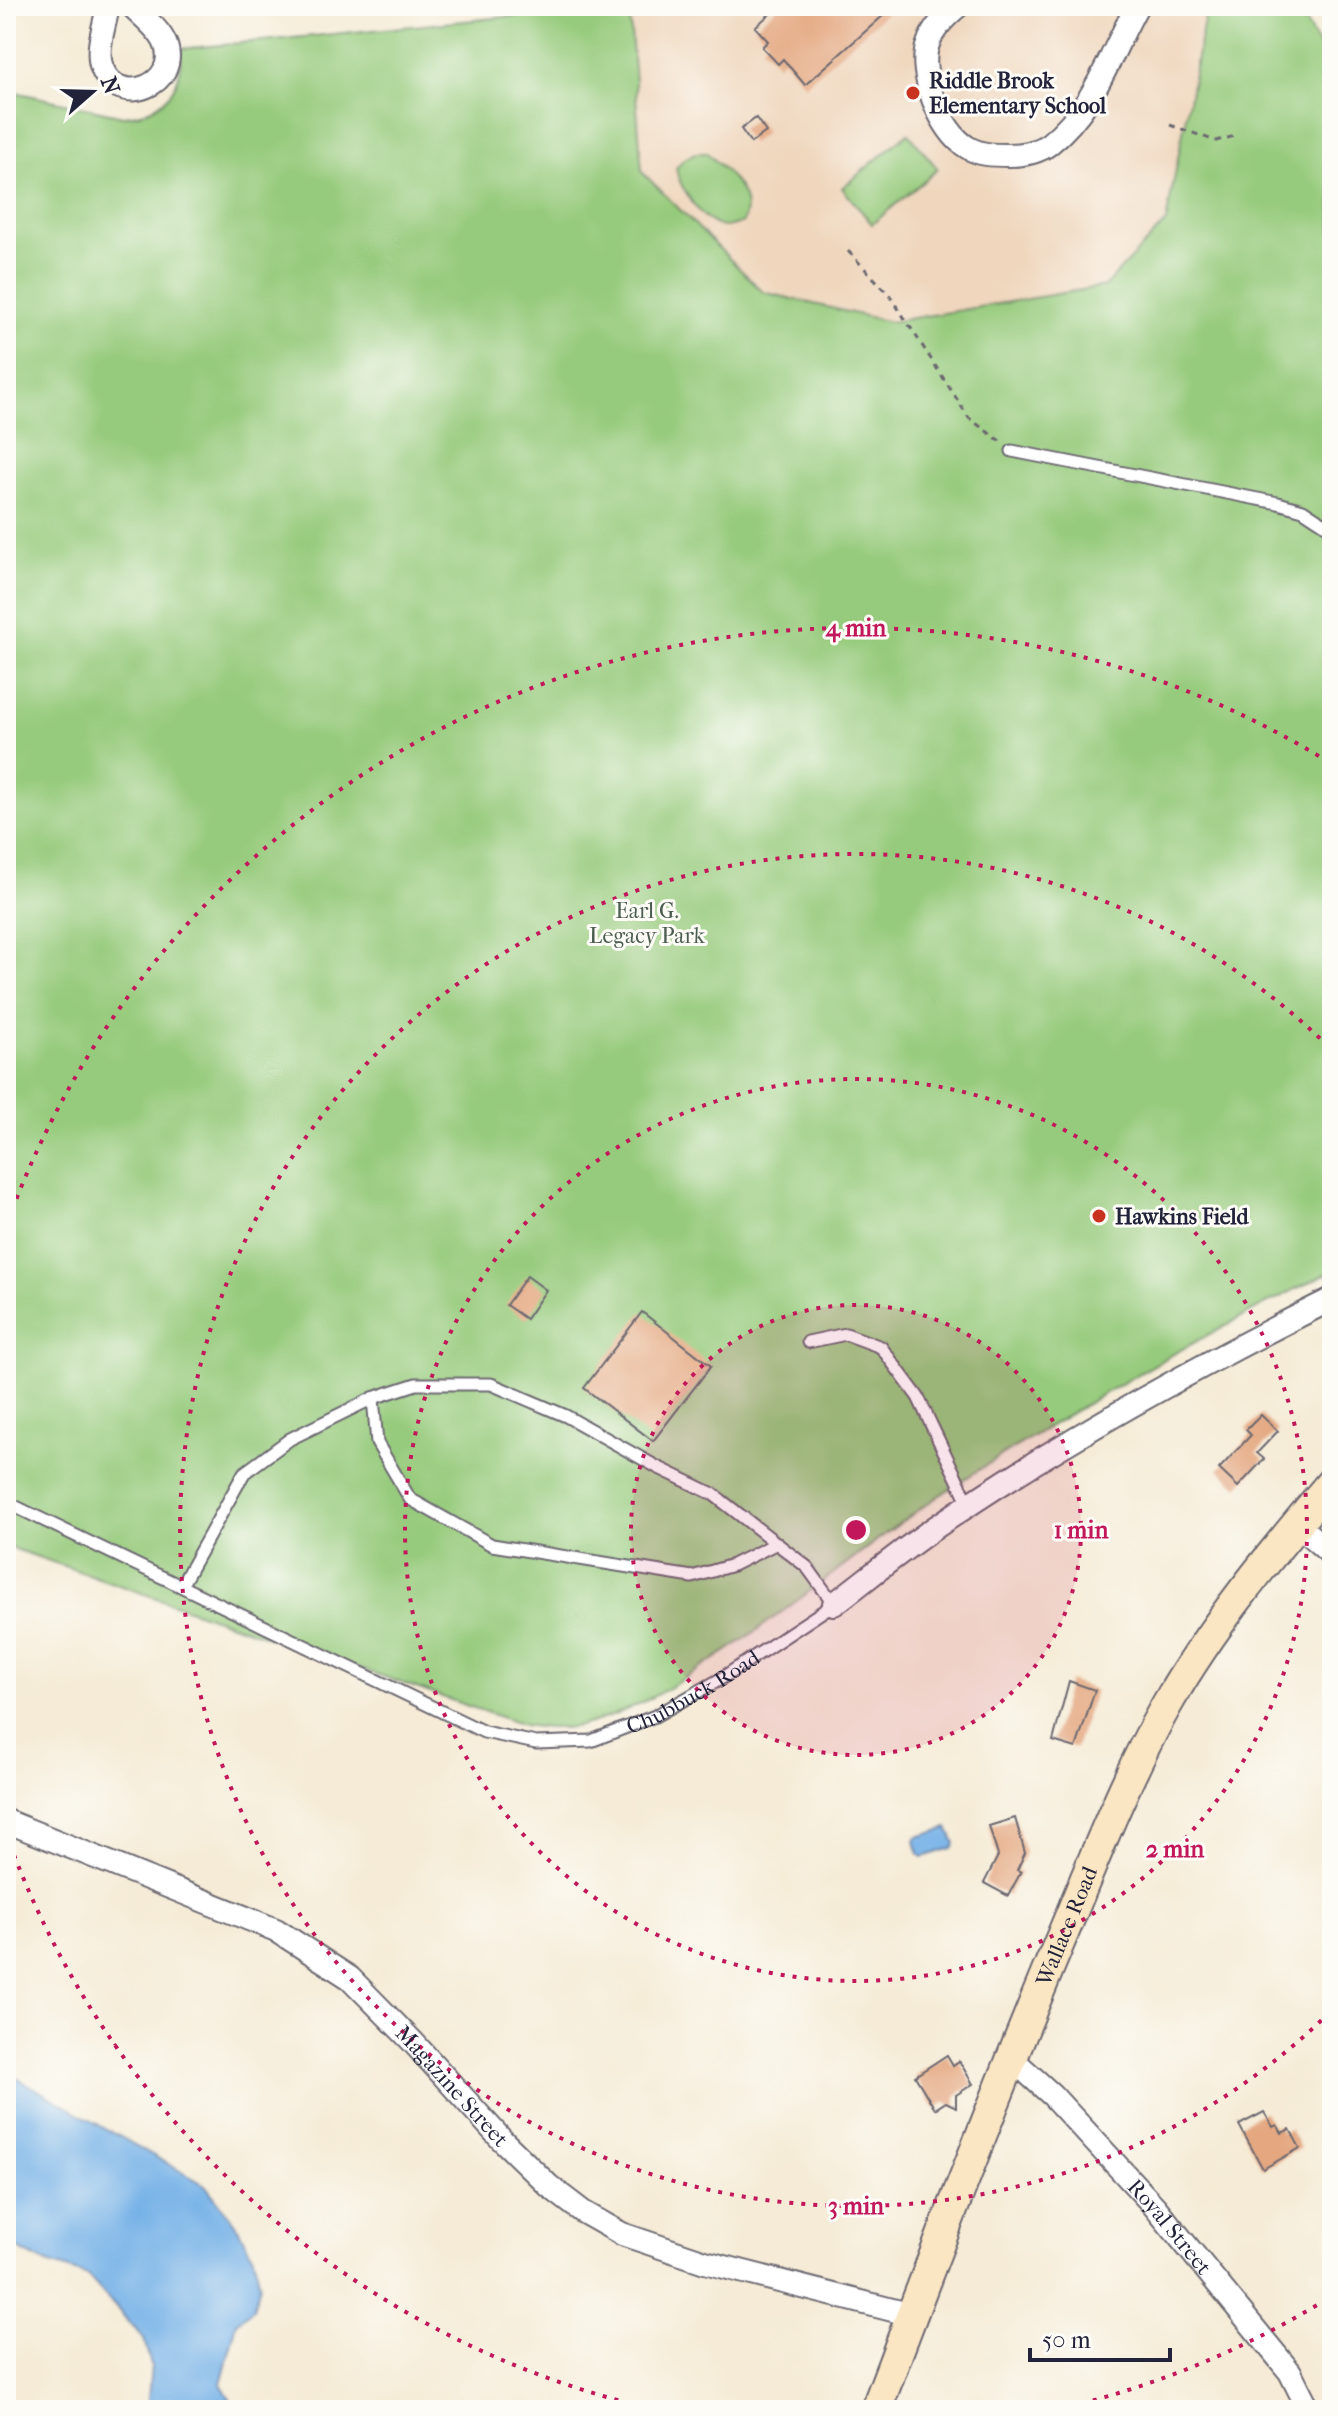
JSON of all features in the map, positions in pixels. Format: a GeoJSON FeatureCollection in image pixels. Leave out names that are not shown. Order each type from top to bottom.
{"type":"FeatureCollection","features":[{"type":"Feature","properties":{"kind":"street"},"geometry":{"type":"LineString","coordinates":[[108,6],[99,55],[101,66],[114,84],[135,90],[146,88],[163,74],[168,53],[159,33],[132,6]]}},
{"type":"Feature","properties":{"kind":"street"},"geometry":{"type":"LineString","coordinates":[[958,6],[929,41],[926,68],[931,91],[957,140],[979,152],[996,155],[1037,151],[1057,137],[1094,94],[1137,6]]}},
{"type":"Feature","properties":{"kind":"street","name":"Chubbuck Road"},"geometry":{"type":"LineString","coordinates":[[834,1604],[969,1504],[1179,1380],[1332,1299]]}},
{"type":"Feature","properties":{"kind":"street","name":"Wallace Road"},"geometry":{"type":"LineString","coordinates":[[876,2410],[1011,2058],[1130,1779],[1166,1706],[1200,1650],[1238,1597],[1332,1482]]}},
{"type":"Feature","properties":{"kind":"street"},"geometry":{"type":"LineString","coordinates":[[1297,1524],[1332,1555]]}},
{"type":"Feature","properties":{"kind":"street","name":"Magazine Street"},"geometry":{"type":"LineString","coordinates":[[6,1821],[276,1930],[350,1978],[549,2186],[583,2212],[622,2234],[705,2262],[912,2315]]}},
{"type":"Feature","properties":{"kind":"street","name":"Royal Street"},"geometry":{"type":"LineString","coordinates":[[1011,2058],[1052,2095],[1155,2207],[1290,2372],[1309,2410]]}},
{"type":"Feature","properties":{"kind":"lane"},"geometry":{"type":"LineString","coordinates":[[1012,451],[1291,506],[1324,521],[1332,529]]}},
{"type":"Feature","properties":{"kind":"lane"},"geometry":{"type":"LineString","coordinates":[[808,1342],[846,1334],[881,1347],[918,1397],[969,1504]]}},
{"type":"Feature","properties":{"kind":"lane"},"geometry":{"type":"LineString","coordinates":[[181,1586],[244,1473],[290,1439],[373,1398],[416,1384],[491,1384],[566,1416],[713,1494],[807,1567],[834,1604]]}},
{"type":"Feature","properties":{"kind":"lane"},"geometry":{"type":"LineString","coordinates":[[373,1398],[377,1443],[410,1499],[492,1545],[692,1577],[733,1565],[777,1543]]}},
{"type":"Feature","properties":{"kind":"lane","name":"Chubbuck Road"},"geometry":{"type":"LineString","coordinates":[[6,1502],[484,1732],[536,1743],[591,1741],[655,1716],[719,1680],[834,1604]]}},
{"type":"Feature","properties":{"kind":"path"},"geometry":{"type":"LineString","coordinates":[[1170,125],[1216,141],[1235,136]]}},
{"type":"Feature","properties":{"kind":"path"},"geometry":{"type":"LineString","coordinates":[[848,251],[889,294],[969,418],[1012,451]]}},
{"type":"Feature","properties":{"kind":"shaded area","name":"Riddle Brook Elementary School"},"geometry":{"type":"Polygon","coordinates":[[[629,6],[1231,6],[1205,15],[1166,222],[1105,286],[890,322],[763,292],[642,172],[629,6]]]}},
{"type":"Feature","properties":{"kind":"green space","name":"Earl G. Legacy Park"},"geometry":{"type":"Polygon","coordinates":[[[629,6],[642,172],[763,292],[890,322],[1105,286],[1166,222],[1205,15],[1231,6],[1297,6],[1332,70],[1332,1271],[1191,1344],[1008,1452],[901,1523],[749,1636],[670,1687],[601,1720],[576,1727],[553,1728],[523,1725],[6,1546],[6,90],[123,116],[149,110],[168,96],[179,75],[180,49],[629,6]]]}},
{"type":"Feature","properties":{"kind":"green space"},"geometry":{"type":"Polygon","coordinates":[[[908,133],[938,169],[872,224],[842,188],[908,133]]]}},
{"type":"Feature","properties":{"kind":"green space"},"geometry":{"type":"Polygon","coordinates":[[[695,153],[707,153],[737,184],[745,202],[743,222],[726,227],[716,225],[693,204],[676,168],[695,153]]]}},
{"type":"Feature","properties":{"kind":"water"},"geometry":{"type":"Polygon","coordinates":[[[948,1828],[955,1843],[952,1848],[923,1857],[919,1854],[915,1841],[917,1837],[948,1828]]]}},
{"type":"Feature","properties":{"kind":"water"},"geometry":{"type":"Polygon","coordinates":[[[6,2072],[205,2185],[236,2225],[253,2256],[260,2284],[253,2309],[237,2322],[221,2384],[237,2410],[147,2410],[151,2366],[144,2339],[88,2276],[41,2261],[6,2243],[6,2072]]]}},
{"type":"Feature","properties":{"kind":"building"},"geometry":{"type":"Polygon","coordinates":[[[779,6],[894,6],[805,85],[783,59],[778,64],[762,47],[768,41],[755,27],[779,6]]]}},
{"type":"Feature","properties":{"kind":"building"},"geometry":{"type":"Polygon","coordinates":[[[756,118],[766,132],[751,143],[741,129],[756,118]]]}},
{"type":"Feature","properties":{"kind":"building"},"geometry":{"type":"Polygon","coordinates":[[[527,1276],[546,1290],[526,1319],[506,1305],[527,1276]]]}},
{"type":"Feature","properties":{"kind":"building"},"geometry":{"type":"Polygon","coordinates":[[[642,1312],[711,1366],[653,1441],[584,1388],[642,1312]]]}},
{"type":"Feature","properties":{"kind":"building"},"geometry":{"type":"Polygon","coordinates":[[[1261,1415],[1278,1431],[1257,1453],[1264,1459],[1238,1487],[1219,1469],[1251,1435],[1246,1430],[1261,1415]]]}},
{"type":"Feature","properties":{"kind":"building"},"geometry":{"type":"Polygon","coordinates":[[[1069,1681],[1095,1690],[1076,1748],[1053,1741],[1069,1681]]]}},
{"type":"Feature","properties":{"kind":"building"},"geometry":{"type":"Polygon","coordinates":[[[1015,1818],[1025,1853],[1017,1870],[1021,1872],[1008,1896],[984,1883],[998,1856],[989,1826],[1015,1818]]]}},
{"type":"Feature","properties":{"kind":"building"},"geometry":{"type":"Polygon","coordinates":[[[947,2055],[953,2065],[959,2061],[973,2084],[956,2095],[956,2107],[946,2102],[935,2109],[915,2076],[947,2055]]]}},
{"type":"Feature","properties":{"kind":"building"},"geometry":{"type":"Polygon","coordinates":[[[1264,2112],[1273,2127],[1277,2125],[1282,2133],[1290,2129],[1300,2148],[1263,2169],[1239,2125],[1264,2112]]]}},
{"type":"Feature","properties":{"kind":"place","name":"Riddle Brook Elementary School"},"geometry":{"type":"Point","coordinates":[913,93]}},
{"type":"Feature","properties":{"kind":"place","name":"Hawkins Field"},"geometry":{"type":"Point","coordinates":[1099,1216]}}]}
